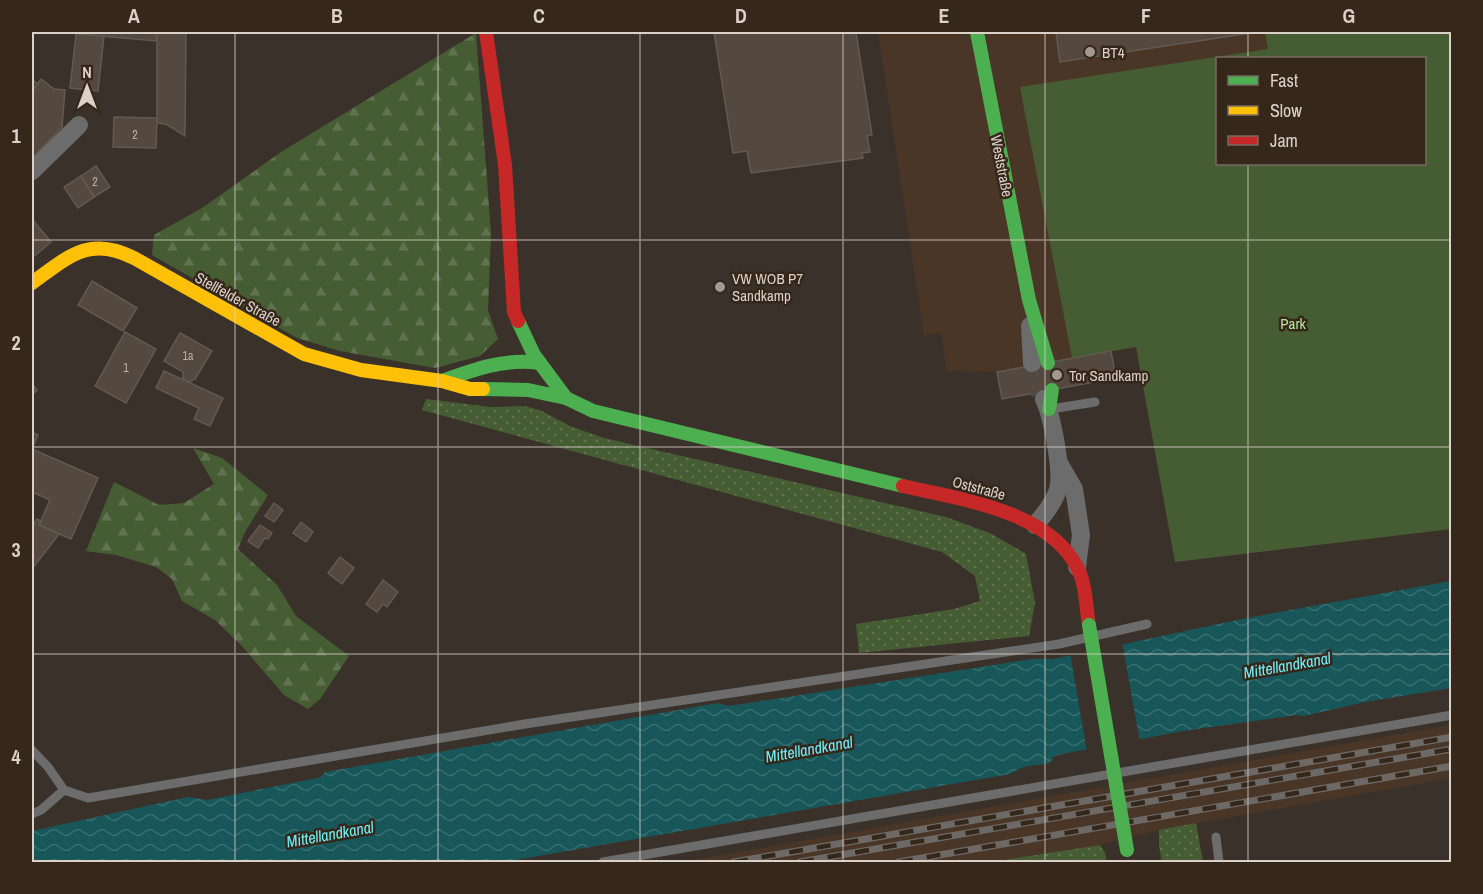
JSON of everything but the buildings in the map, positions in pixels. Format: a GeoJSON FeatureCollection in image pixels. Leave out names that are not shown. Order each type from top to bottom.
{"type":"FeatureCollection","features":[{"type":"Feature","properties":{"kind":"street"},"geometry":{"type":"LineString","coordinates":[[486,32],[504,165],[514,312],[540,363],[566,398]]}},
{"type":"Feature","properties":{"kind":"street","name":"Weststraße"},"geometry":{"type":"LineString","coordinates":[[977,32],[1040,363]]}},
{"type":"Feature","properties":{"kind":"street"},"geometry":{"type":"LineString","coordinates":[[32,171],[79,125]]}},
{"type":"Feature","properties":{"kind":"street","name":"Stellfelder Straße"},"geometry":{"type":"LineString","coordinates":[[32,284],[66,259],[83,251],[107,248],[134,258],[304,354],[361,370],[442,381],[470,389],[528,390],[566,398]]}},
{"type":"Feature","properties":{"kind":"street"},"geometry":{"type":"LineString","coordinates":[[442,381],[504,361],[526,360],[540,363]]}},
{"type":"Feature","properties":{"kind":"street"},"geometry":{"type":"LineString","coordinates":[[1035,525],[1051,507],[1059,488],[1058,462],[1046,391]]}},
{"type":"Feature","properties":{"kind":"street","name":"Oststraße"},"geometry":{"type":"LineString","coordinates":[[566,398],[593,411],[996,508],[1035,525],[1058,545],[1077,567],[1128,856]]}},
{"type":"Feature","properties":{"kind":"street"},"geometry":{"type":"LineString","coordinates":[[1058,462],[1074,489],[1081,535],[1077,567]]}},
{"type":"Feature","properties":{"kind":"lane"},"geometry":{"type":"LineString","coordinates":[[1049,409],[1095,402]]}},
{"type":"Feature","properties":{"kind":"lane"},"geometry":{"type":"LineString","coordinates":[[32,750],[48,767],[64,790],[88,798],[525,724],[1059,644],[1147,624]]}},
{"type":"Feature","properties":{"kind":"lane"},"geometry":{"type":"LineString","coordinates":[[603,862],[1452,716]]}},
{"type":"Feature","properties":{"kind":"lane"},"geometry":{"type":"LineString","coordinates":[[32,814],[41,810],[64,790]]}},
{"type":"Feature","properties":{"kind":"lane"},"geometry":{"type":"LineString","coordinates":[[1216,837],[1219,862]]}},
{"type":"Feature","properties":{"kind":"shaded area","name":"Park"},"geometry":{"type":"Polygon","coordinates":[[[878,32],[1451,32],[1451,529],[1175,562],[1136,347],[997,372],[947,371],[941,333],[924,335],[878,32]]]}},
{"type":"Feature","properties":{"kind":"shaded area"},"geometry":{"type":"Polygon","coordinates":[[[1451,725],[1451,778],[1159,830],[1100,845],[991,862],[683,862],[1451,725]]]}},
{"type":"Feature","properties":{"kind":"green space","name":"Park"},"geometry":{"type":"Polygon","coordinates":[[[1265,32],[1451,32],[1451,529],[1175,562],[1136,347],[1072,358],[1020,87],[1268,49],[1265,32]]]}},
{"type":"Feature","properties":{"kind":"green space"},"geometry":{"type":"Polygon","coordinates":[[[476,33],[491,233],[488,311],[498,339],[480,356],[435,368],[340,351],[297,338],[152,255],[154,235],[202,208],[281,152],[476,33]]]}},
{"type":"Feature","properties":{"kind":"green space"},"geometry":{"type":"Polygon","coordinates":[[[426,399],[490,407],[525,406],[604,438],[946,517],[992,534],[1026,554],[1035,603],[1029,636],[859,653],[856,624],[954,609],[980,601],[975,576],[942,552],[422,410],[426,399]]]}},
{"type":"Feature","properties":{"kind":"green space"},"geometry":{"type":"Polygon","coordinates":[[[193,448],[222,458],[268,495],[245,532],[238,549],[277,585],[296,616],[349,656],[320,699],[308,709],[284,695],[242,646],[215,620],[182,601],[172,579],[156,567],[116,555],[86,551],[114,482],[159,505],[184,503],[214,484],[193,448]]]}},
{"type":"Feature","properties":{"kind":"green space"},"geometry":{"type":"Polygon","coordinates":[[[1196,823],[1203,862],[1162,862],[1159,830],[1196,823]]]}},
{"type":"Feature","properties":{"kind":"green space"},"geometry":{"type":"Polygon","coordinates":[[[1100,845],[1107,862],[991,862],[1100,845]]]}},
{"type":"Feature","properties":{"kind":"water","name":"Mittellandkanal"},"geometry":{"type":"Polygon","coordinates":[[[1451,581],[1451,688],[1365,702],[1304,716],[1296,715],[1183,731],[1062,754],[1053,757],[1050,763],[1023,767],[1010,774],[503,862],[32,862],[32,831],[188,797],[207,800],[317,778],[325,772],[718,703],[729,706],[1032,659],[1053,659],[1247,618],[1451,581]]]}},
{"type":"Feature","properties":{"kind":"pier"},"geometry":{"type":"Polygon","coordinates":[[[1122,641],[1140,743],[1087,752],[1070,652],[1122,641]]]}},
{"type":"Feature","properties":{"kind":"tunnel"},"geometry":{"type":"LineString","coordinates":[[1032,363],[1032,381],[1040,392]]}},
{"type":"Feature","properties":{"kind":"railway"},"geometry":{"type":"LineString","coordinates":[[734,862],[1452,737]]}},
{"type":"Feature","properties":{"kind":"railway"},"geometry":{"type":"LineString","coordinates":[[800,862],[1452,749]]}},
{"type":"Feature","properties":{"kind":"railway"},"geometry":{"type":"LineString","coordinates":[[899,862],[1452,766]]}},
{"type":"Feature","properties":{"kind":"traffic: fast"},"geometry":{"type":"LineString","coordinates":[[977,32],[1029,300],[1048,363]]}},
{"type":"Feature","properties":{"kind":"traffic: fast"},"geometry":{"type":"LineString","coordinates":[[518,321],[534,355],[566,398]]}},
{"type":"Feature","properties":{"kind":"traffic: fast"},"geometry":{"type":"LineString","coordinates":[[442,381],[502,363],[540,363]]}},
{"type":"Feature","properties":{"kind":"traffic: fast"},"geometry":{"type":"LineString","coordinates":[[483,389],[528,390],[566,398],[593,411],[903,486]]}},
{"type":"Feature","properties":{"kind":"traffic: fast"},"geometry":{"type":"LineString","coordinates":[[1049,409],[1052,390]]}},
{"type":"Feature","properties":{"kind":"traffic: fast"},"geometry":{"type":"LineString","coordinates":[[1089,625],[1127,850]]}},
{"type":"Feature","properties":{"kind":"traffic: slow"},"geometry":{"type":"LineString","coordinates":[[32,283],[80,252],[91,249],[118,251],[304,354],[361,370],[442,381],[470,389],[483,389]]}},
{"type":"Feature","properties":{"kind":"traffic: jam"},"geometry":{"type":"LineString","coordinates":[[486,32],[505,165],[514,312],[518,321]]}},
{"type":"Feature","properties":{"kind":"traffic: jam"},"geometry":{"type":"LineString","coordinates":[[903,486],[1000,510],[1045,532],[1063,548],[1080,573],[1089,625]]}},
{"type":"Feature","properties":{"kind":"place","name":"BT4"},"geometry":{"type":"Point","coordinates":[1090,52]}},
{"type":"Feature","properties":{"kind":"place","name":"VW WOB P7 Sandkamp"},"geometry":{"type":"Point","coordinates":[720,287]}},
{"type":"Feature","properties":{"kind":"place","name":"Tor Sandkamp"},"geometry":{"type":"Point","coordinates":[1057,375]}}]}
